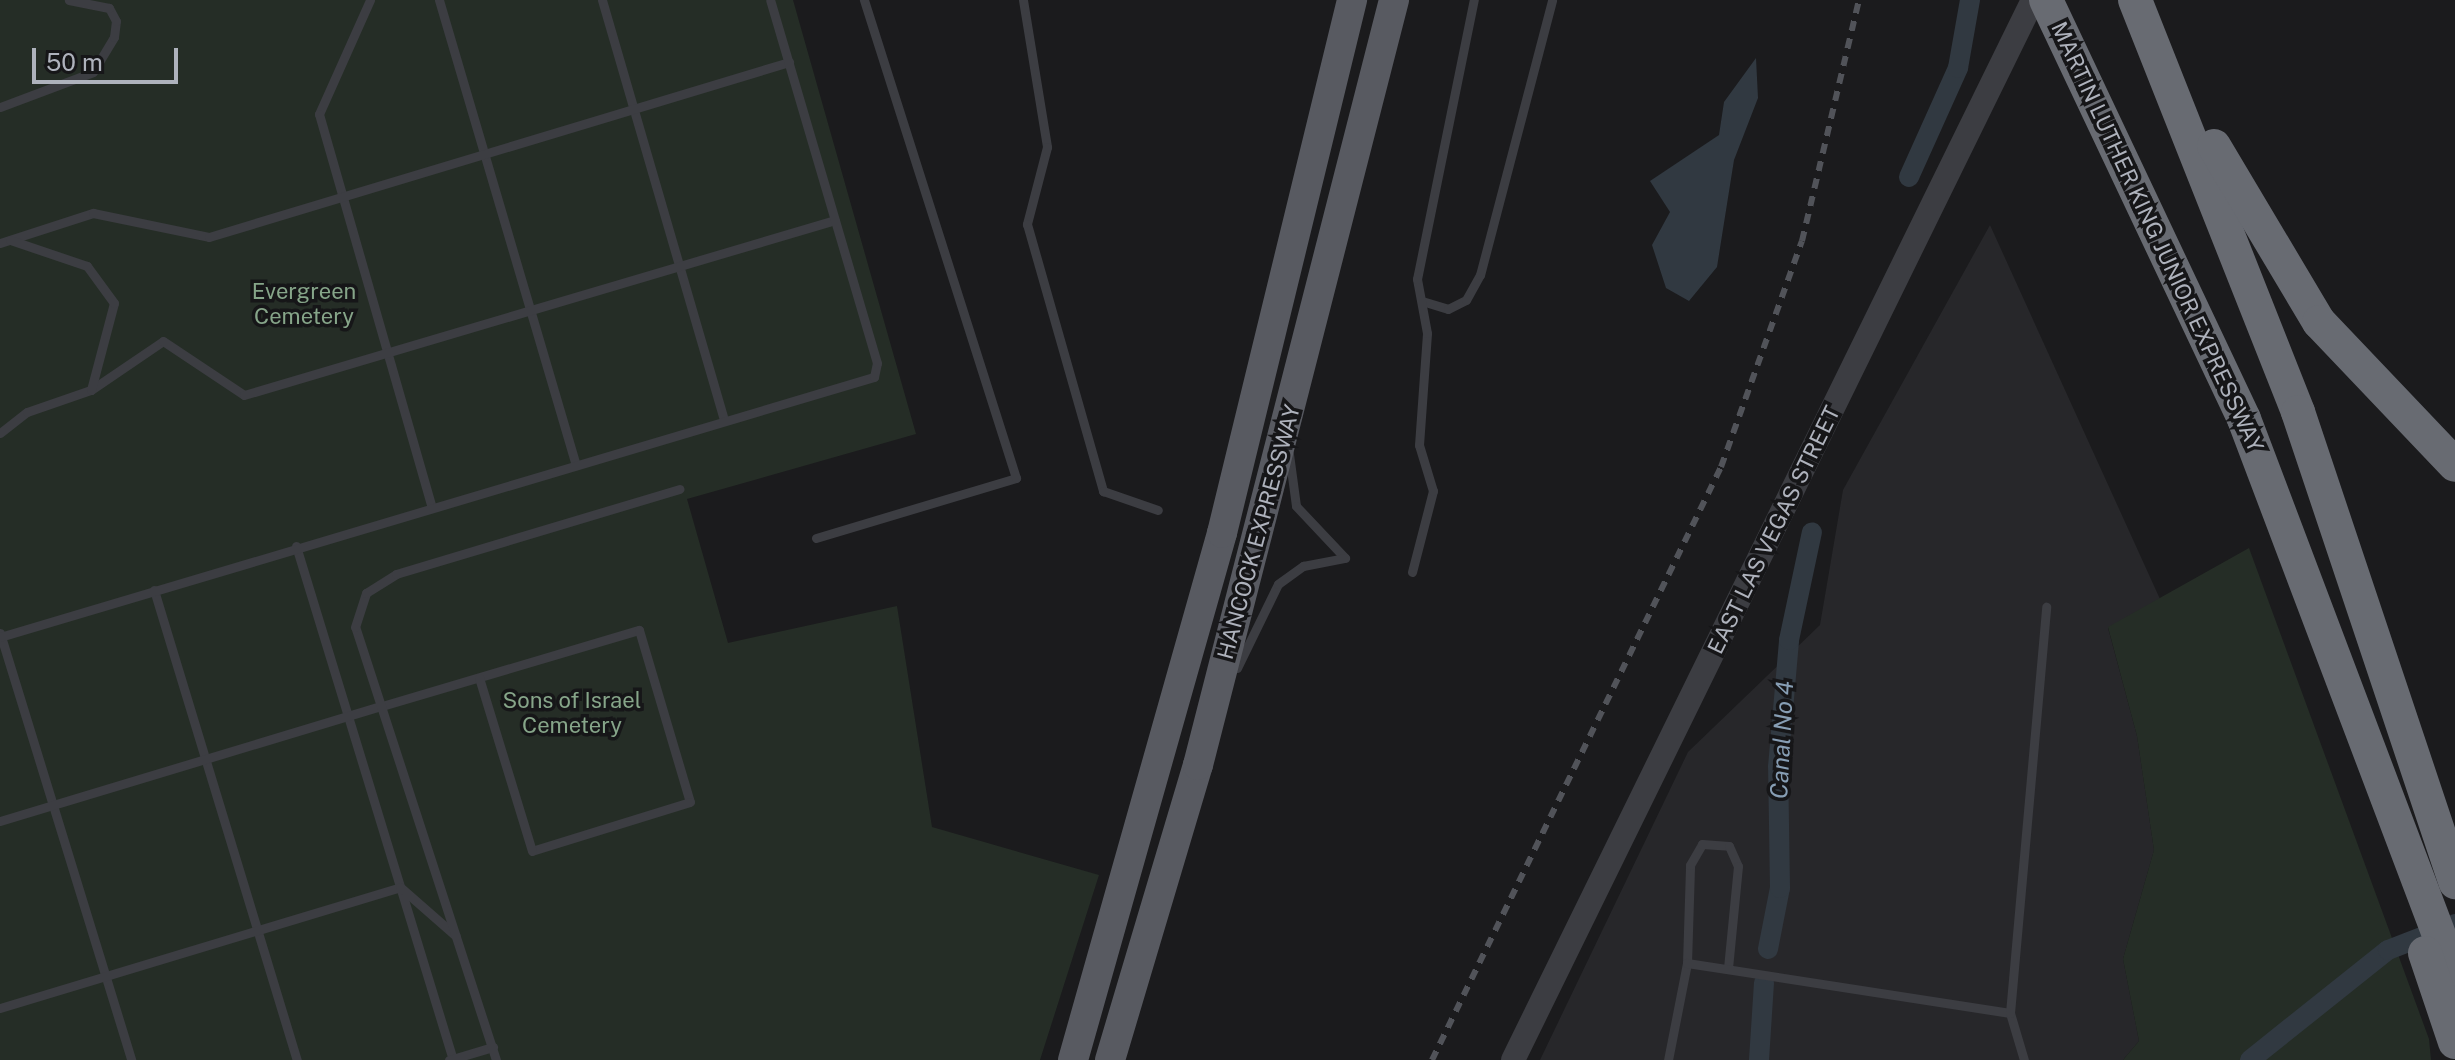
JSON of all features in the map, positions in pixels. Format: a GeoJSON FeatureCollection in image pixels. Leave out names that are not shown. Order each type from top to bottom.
{"type":"FeatureCollection","features":[{"type":"Feature","properties":{"kind":"highway","name":"MARTIN LUTHER KING JUNIOR EXPRESSWAY"},"geometry":{"type":"LineString","coordinates":[[2046,0],[2244,419],[2317,609]]}},
{"type":"Feature","properties":{"kind":"highway"},"geometry":{"type":"LineString","coordinates":[[2136,0],[2293,287],[2355,367],[2455,465]]}},
{"type":"Feature","properties":{"kind":"highway"},"geometry":{"type":"LineString","coordinates":[[2136,0],[2298,412],[2455,882]]}},
{"type":"Feature","properties":{"kind":"highway"},"geometry":{"type":"LineString","coordinates":[[2317,609],[2455,977]]}},
{"type":"Feature","properties":{"kind":"highway"},"geometry":{"type":"LineString","coordinates":[[2317,609],[2455,1042]]}},
{"type":"Feature","properties":{"kind":"main road","name":"HANCOCK EXPRESSWAY"},"geometry":{"type":"LineString","coordinates":[[1073,1060],[1222,533],[1352,0]]}},
{"type":"Feature","properties":{"kind":"main road","name":"HANCOCK EXPRESSWAY"},"geometry":{"type":"LineString","coordinates":[[1110,1060],[1198,765],[1394,0]]}},
{"type":"Feature","properties":{"kind":"street","name":"EAST LAS VEGAS STREET"},"geometry":{"type":"LineString","coordinates":[[1513,1060],[2033,0]]}},
{"type":"Feature","properties":{"kind":"lane"},"geometry":{"type":"LineString","coordinates":[[0,107],[93,72],[114,37],[116,21],[109,8],[69,0]]}},
{"type":"Feature","properties":{"kind":"lane"},"geometry":{"type":"LineString","coordinates":[[370,0],[319,114],[431,505]]}},
{"type":"Feature","properties":{"kind":"lane"},"geometry":{"type":"LineString","coordinates":[[439,0],[576,465]]}},
{"type":"Feature","properties":{"kind":"lane"},"geometry":{"type":"LineString","coordinates":[[602,0],[724,421]]}},
{"type":"Feature","properties":{"kind":"lane"},"geometry":{"type":"LineString","coordinates":[[131,1060],[0,635],[431,505],[874,377],[877,363],[770,0]]}},
{"type":"Feature","properties":{"kind":"lane"},"geometry":{"type":"LineString","coordinates":[[816,538],[1016,478],[864,0]]}},
{"type":"Feature","properties":{"kind":"lane"},"geometry":{"type":"LineString","coordinates":[[1023,0],[1047,147],[1027,224],[1103,491],[1158,510]]}},
{"type":"Feature","properties":{"kind":"lane"},"geometry":{"type":"LineString","coordinates":[[1412,572],[1433,491],[1419,445],[1427,333],[1417,279],[1474,0]]}},
{"type":"Feature","properties":{"kind":"lane"},"geometry":{"type":"LineString","coordinates":[[1422,301],[1448,309],[1466,300],[1480,275],[1552,0]]}},
{"type":"Feature","properties":{"kind":"lane"},"geometry":{"type":"LineString","coordinates":[[5,242],[93,213],[119,213],[209,237],[789,62]]}},
{"type":"Feature","properties":{"kind":"lane"},"geometry":{"type":"LineString","coordinates":[[0,433],[27,412],[91,390],[163,341],[244,395],[835,220]]}},
{"type":"Feature","properties":{"kind":"lane"},"geometry":{"type":"LineString","coordinates":[[5,242],[87,266],[108,290],[112,313],[91,390]]}},
{"type":"Feature","properties":{"kind":"lane"},"geometry":{"type":"LineString","coordinates":[[1198,765],[1269,594],[1303,566],[1345,558],[1296,506],[1292,403]]}},
{"type":"Feature","properties":{"kind":"lane"},"geometry":{"type":"LineString","coordinates":[[496,1060],[355,627],[366,593],[396,574],[680,489]]}},
{"type":"Feature","properties":{"kind":"lane"},"geometry":{"type":"LineString","coordinates":[[296,546],[451,1060],[493,1047]]}},
{"type":"Feature","properties":{"kind":"lane"},"geometry":{"type":"LineString","coordinates":[[154,590],[297,1060]]}},
{"type":"Feature","properties":{"kind":"lane"},"geometry":{"type":"LineString","coordinates":[[2024,1060],[2010,1013],[2046,607]]}},
{"type":"Feature","properties":{"kind":"lane"},"geometry":{"type":"LineString","coordinates":[[0,821],[639,630],[690,802],[532,851],[479,678]]}},
{"type":"Feature","properties":{"kind":"lane"},"geometry":{"type":"LineString","coordinates":[[1668,1060],[1687,963],[1690,865],[1702,844],[1729,846],[1738,866],[1728,968]]}},
{"type":"Feature","properties":{"kind":"lane"},"geometry":{"type":"LineString","coordinates":[[400,887],[457,937]]}},
{"type":"Feature","properties":{"kind":"lane"},"geometry":{"type":"LineString","coordinates":[[0,1008],[400,887]]}},
{"type":"Feature","properties":{"kind":"lane"},"geometry":{"type":"LineString","coordinates":[[1687,963],[2010,1013]]}},
{"type":"Feature","properties":{"kind":"shaded area"},"geometry":{"type":"Polygon","coordinates":[[[1756,58],[1758,98],[1734,160],[1717,267],[1689,301],[1666,288],[1652,245],[1670,212],[1650,181],[1719,135],[1724,102],[1756,58]]]}},
{"type":"Feature","properties":{"kind":"shaded area"},"geometry":{"type":"Polygon","coordinates":[[[1990,225],[2160,599],[2108,628],[2137,736],[2154,850],[2123,959],[2139,1041],[2123,1060],[1540,1060],[1688,752],[1820,625],[1843,490],[1990,225]]]}},
{"type":"Feature","properties":{"kind":"green space","name":"Evergreen Cemetery"},"geometry":{"type":"Polygon","coordinates":[[[0,0],[793,0],[916,434],[687,499],[728,643],[897,606],[932,827],[1099,875],[1040,1060],[0,1060],[0,0]]]}},
{"type":"Feature","properties":{"kind":"green space"},"geometry":{"type":"Polygon","coordinates":[[[2249,548],[2429,1039],[2431,1060],[2123,1060],[2139,1041],[2123,959],[2154,850],[2137,736],[2108,627],[2249,548]]]}},
{"type":"Feature","properties":{"kind":"waterway","name":"Canal No 4"},"geometry":{"type":"LineString","coordinates":[[1909,177],[1958,68],[1970,0]]}},
{"type":"Feature","properties":{"kind":"waterway","name":"Canal No 4"},"geometry":{"type":"LineString","coordinates":[[1768,949],[1780,888],[1778,767],[1789,640],[1812,532]]}},
{"type":"Feature","properties":{"kind":"waterway"},"geometry":{"type":"LineString","coordinates":[[2250,1060],[2388,950],[2455,924]]}},
{"type":"Feature","properties":{"kind":"waterway","name":"Canal No 4"},"geometry":{"type":"LineString","coordinates":[[1759,1060],[1764,983]]}},
{"type":"Feature","properties":{"kind":"railway"},"geometry":{"type":"LineString","coordinates":[[1432,1060],[1721,467],[1802,241],[1859,0]]}},
{"type":"Feature","properties":{"kind":"park label","name":"Sons of Israel Cemetery"},"geometry":{"type":"Point","coordinates":[572,712]}}]}
